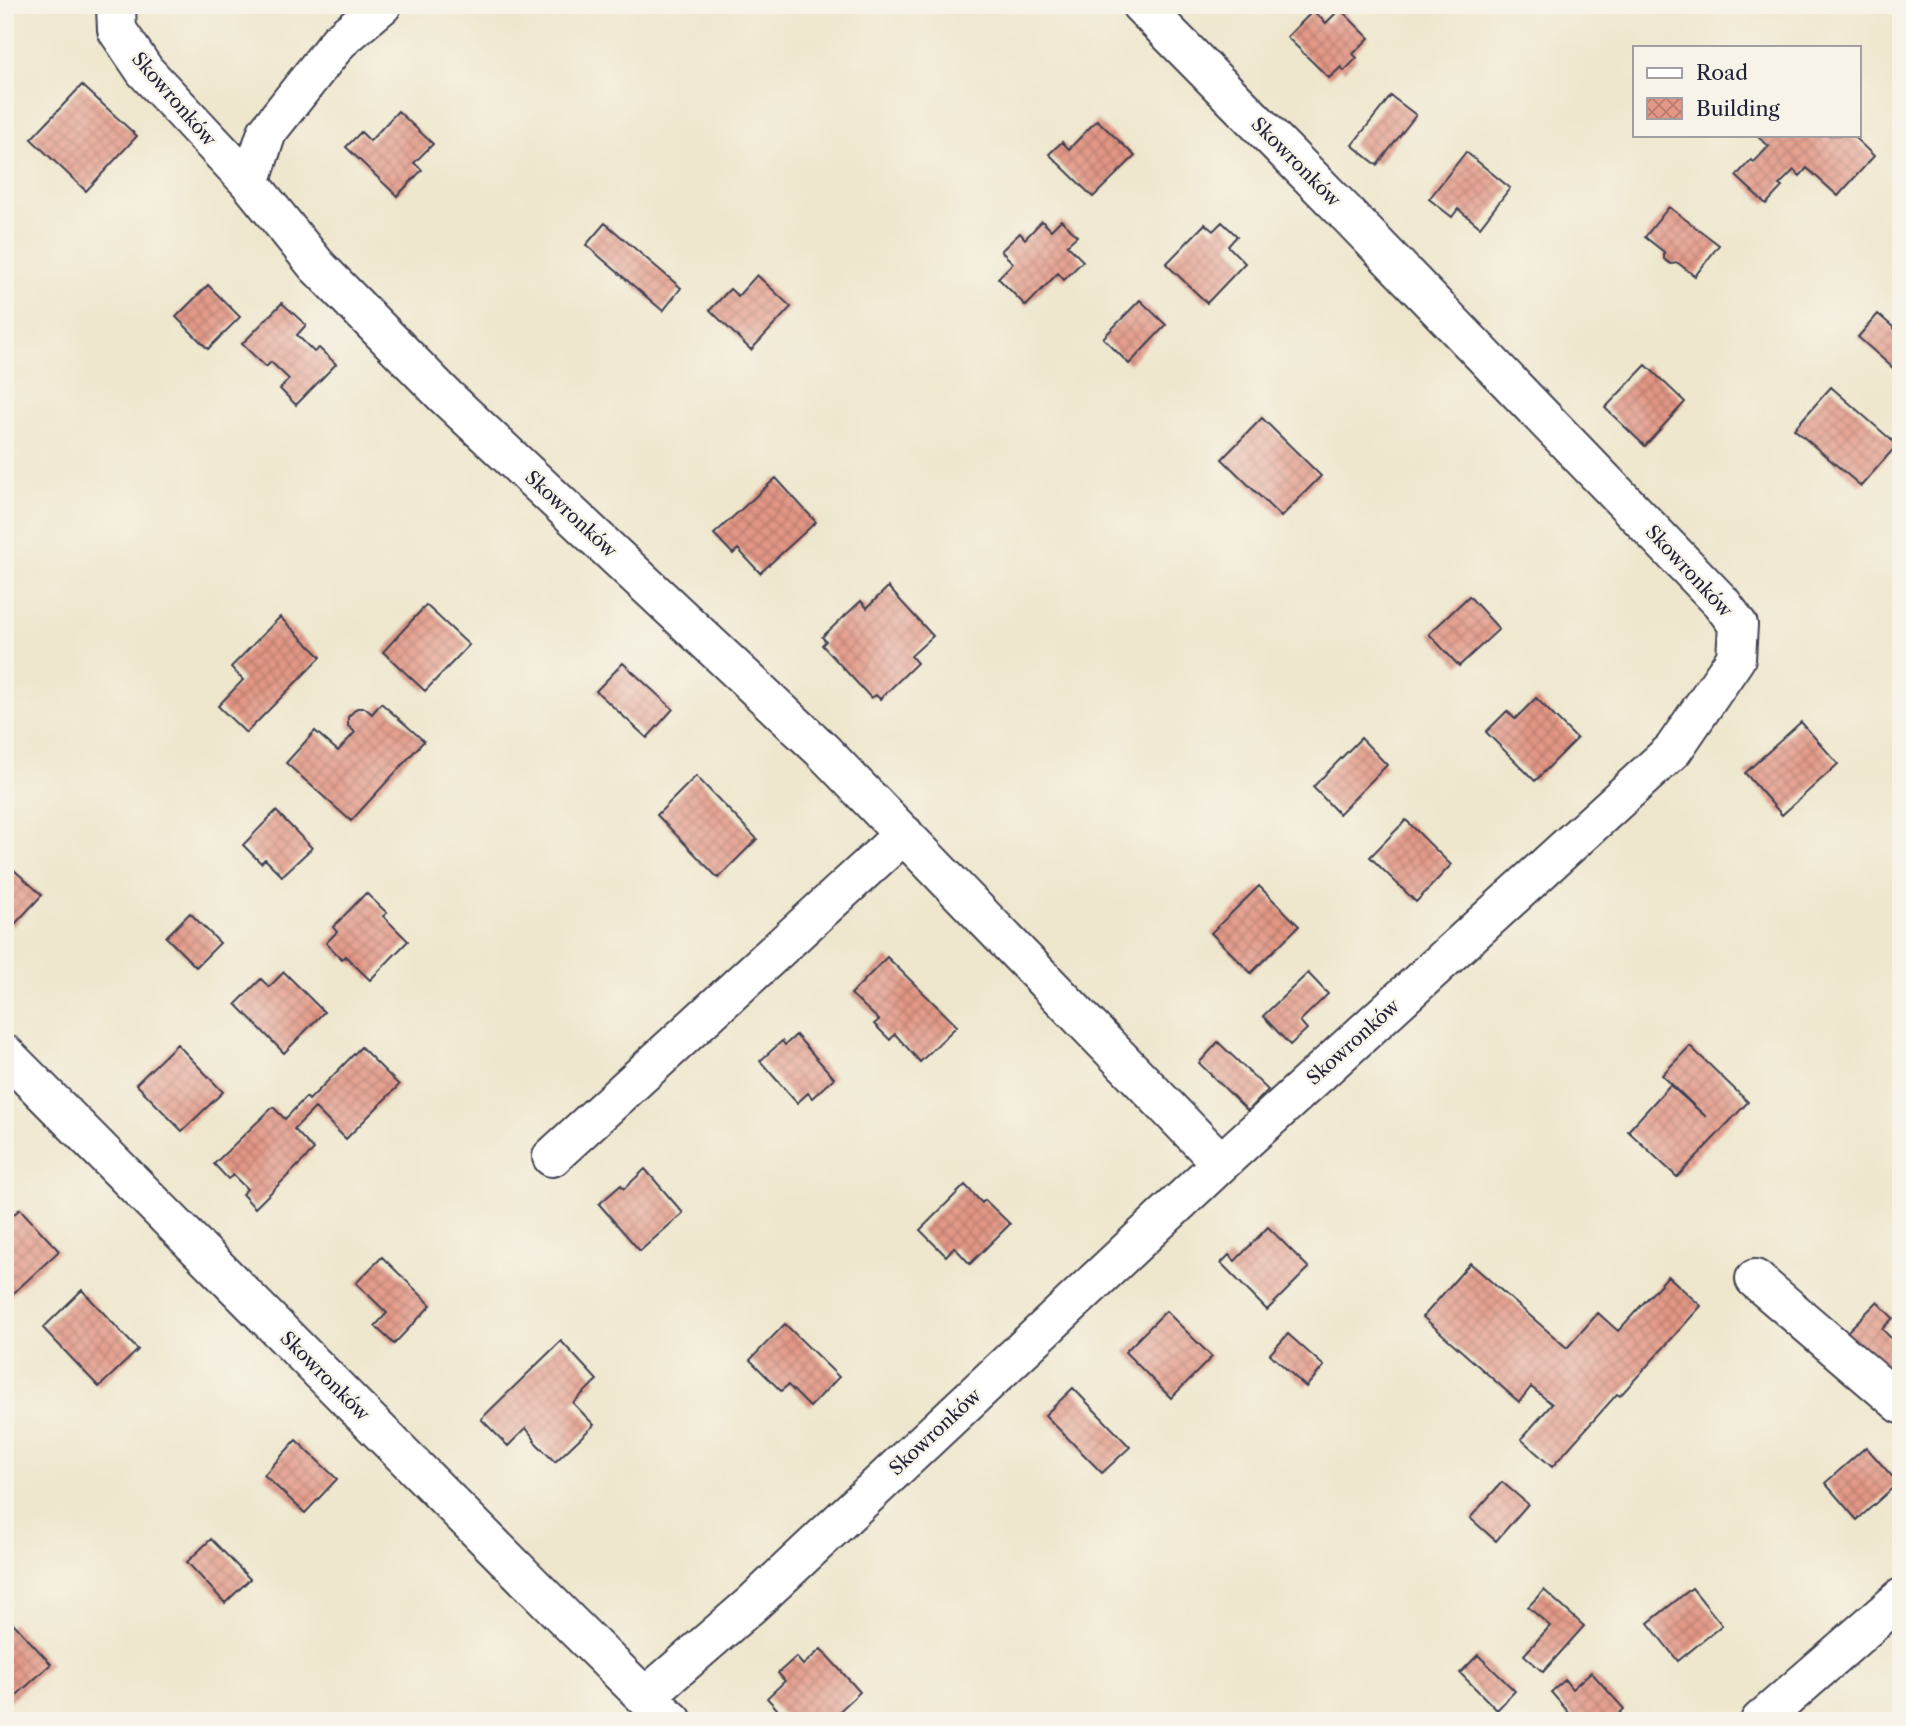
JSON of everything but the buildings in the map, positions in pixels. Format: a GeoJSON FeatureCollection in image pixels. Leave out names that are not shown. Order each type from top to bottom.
{"type":"FeatureCollection","features":[{"type":"Feature","properties":{"kind":"street"},"geometry":{"type":"LineString","coordinates":[[250,183],[267,132],[274,122],[339,41],[382,5]]}},
{"type":"Feature","properties":{"kind":"street","name":"Skowronków"},"geometry":{"type":"LineString","coordinates":[[5,1054],[659,1709],[752,1604],[1221,1163],[1672,750],[1736,658],[1738,625],[1721,602],[1350,217],[1141,5]]}},
{"type":"Feature","properties":{"kind":"street","name":"Skowronków"},"geometry":{"type":"LineString","coordinates":[[116,8],[117,30],[145,71],[250,183],[317,266],[445,396],[822,750],[1221,1163]]}},
{"type":"Feature","properties":{"kind":"street"},"geometry":{"type":"LineString","coordinates":[[552,1157],[904,834]]}},
{"type":"Feature","properties":{"kind":"street"},"geometry":{"type":"LineString","coordinates":[[1755,1279],[1901,1404]]}},
{"type":"Feature","properties":{"kind":"street"},"geometry":{"type":"LineString","coordinates":[[1760,1721],[1901,1598]]}}]}
